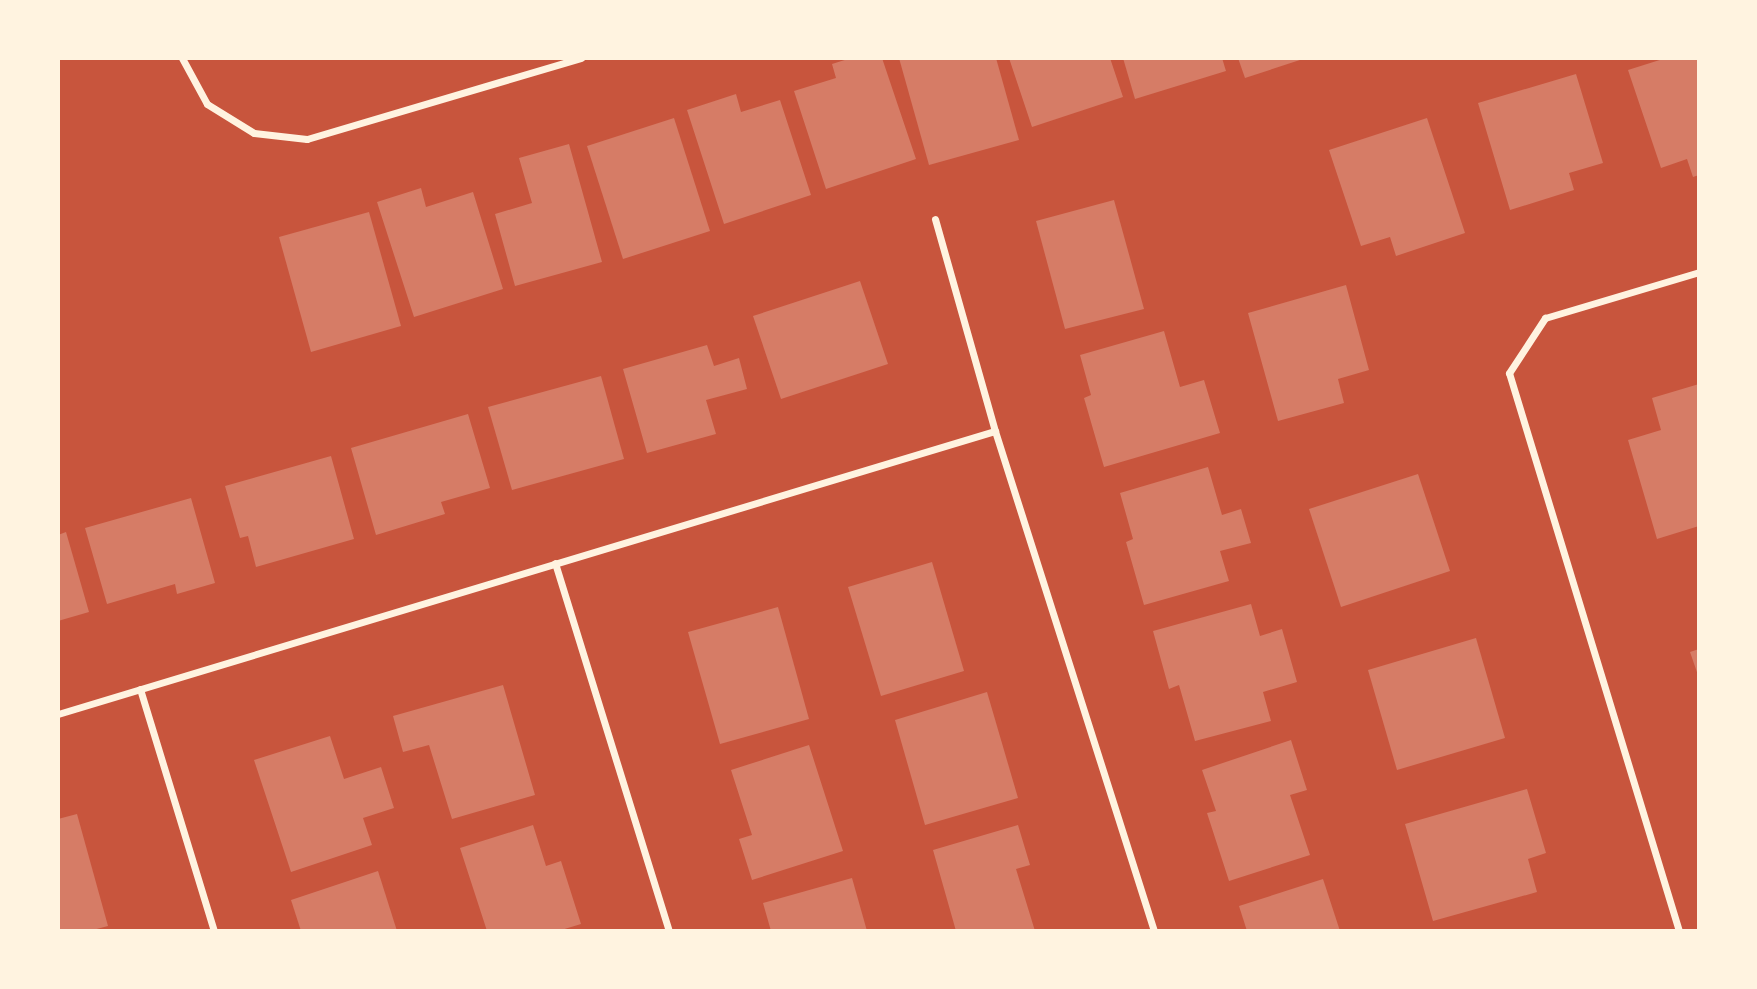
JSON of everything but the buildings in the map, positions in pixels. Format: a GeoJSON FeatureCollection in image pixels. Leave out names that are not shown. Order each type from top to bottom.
{"type":"FeatureCollection","features":[{"type":"Feature","properties":{"kind":"street"},"geometry":{"type":"LineString","coordinates":[[182,58],[207,104],[254,133],[307,139],[580,58]]}},
{"type":"Feature","properties":{"kind":"street"},"geometry":{"type":"LineString","coordinates":[[935,219],[995,431],[1154,931]]}},
{"type":"Feature","properties":{"kind":"street"},"geometry":{"type":"LineString","coordinates":[[1679,931],[1509,373],[1545,318],[1699,272]]}},
{"type":"Feature","properties":{"kind":"street"},"geometry":{"type":"LineString","coordinates":[[58,713],[995,431]]}},
{"type":"Feature","properties":{"kind":"street"},"geometry":{"type":"LineString","coordinates":[[555,564],[669,931]]}},
{"type":"Feature","properties":{"kind":"street"},"geometry":{"type":"LineString","coordinates":[[140,689],[214,931]]}}]}
